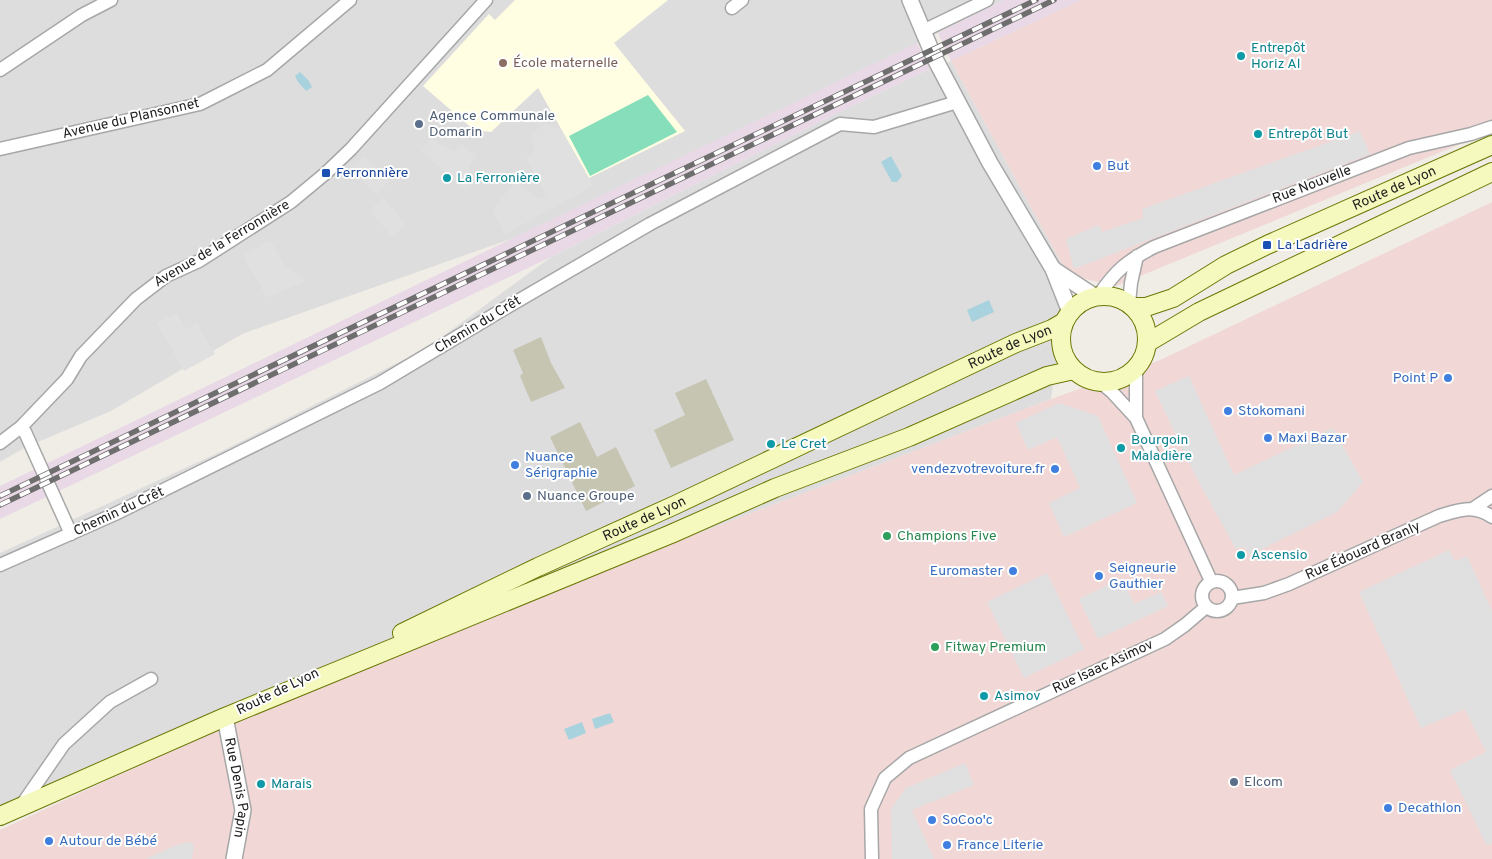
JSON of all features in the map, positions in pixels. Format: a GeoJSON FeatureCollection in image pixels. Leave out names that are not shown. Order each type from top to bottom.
{"type":"FeatureCollection","features":[{"type":"Feature","properties":{"kind":"main road","name":"Route de Lyon"},"geometry":{"type":"LineString","coordinates":[[1132,305],[1146,307],[1172,298],[1226,265],[1267,245],[1492,145]]}},
{"type":"Feature","properties":{"kind":"main road","name":"Route de Lyon"},"geometry":{"type":"LineString","coordinates":[[1148,343],[1199,312],[1492,172]]}},
{"type":"Feature","properties":{"kind":"main road"},"geometry":{"type":"LineString","coordinates":[[1097,296],[1115,296],[1132,305],[1142,317],[1147,330],[1148,343],[1136,368],[1125,376],[1113,381],[1100,382],[1090,380],[1074,370],[1066,360],[1062,348],[1061,335],[1067,317],[1081,302],[1097,296]]}},
{"type":"Feature","properties":{"kind":"main road","name":"Route de Lyon"},"geometry":{"type":"LineString","coordinates":[[225,717],[538,567],[675,505],[1016,343],[1052,328],[1067,317]]}},
{"type":"Feature","properties":{"kind":"main road","name":"Route de Lyon"},"geometry":{"type":"LineString","coordinates":[[0,816],[225,717],[672,534],[775,488],[909,437],[1047,376],[1074,370]]}},
{"type":"Feature","properties":{"kind":"street"},"geometry":{"type":"LineString","coordinates":[[0,70],[82,15],[111,0]]}},
{"type":"Feature","properties":{"kind":"street","name":"Avenue du Plansonnet"},"geometry":{"type":"LineString","coordinates":[[0,149],[200,104],[267,70],[350,0]]}},
{"type":"Feature","properties":{"kind":"street","name":"Avenue de la Ferronnière"},"geometry":{"type":"LineString","coordinates":[[0,443],[21,427],[68,379],[81,356],[136,299],[166,276],[199,261],[291,202],[326,173],[356,143],[486,0]]}},
{"type":"Feature","properties":{"kind":"street"},"geometry":{"type":"LineString","coordinates":[[910,0],[931,50],[957,102],[990,163],[1053,268],[1067,317]]}},
{"type":"Feature","properties":{"kind":"street"},"geometry":{"type":"LineString","coordinates":[[923,31],[987,0]]}},
{"type":"Feature","properties":{"kind":"street","name":"Chemin du Crêt"},"geometry":{"type":"LineString","coordinates":[[0,566],[114,514],[380,383],[650,224],[840,124],[874,127],[957,102]]}},
{"type":"Feature","properties":{"kind":"street","name":"Rue Nouvelle"},"geometry":{"type":"LineString","coordinates":[[1097,296],[1120,268],[1154,246],[1409,148],[1492,127]]}},
{"type":"Feature","properties":{"kind":"street"},"geometry":{"type":"LineString","coordinates":[[1132,305],[1131,283],[1138,256]]}},
{"type":"Feature","properties":{"kind":"street"},"geometry":{"type":"LineString","coordinates":[[1053,268],[1097,296]]}},
{"type":"Feature","properties":{"kind":"street"},"geometry":{"type":"LineString","coordinates":[[1136,368],[1136,418]]}},
{"type":"Feature","properties":{"kind":"street"},"geometry":{"type":"LineString","coordinates":[[1100,382],[1136,418],[1211,581]]}},
{"type":"Feature","properties":{"kind":"street"},"geometry":{"type":"LineString","coordinates":[[21,427],[25,432],[71,534]]}},
{"type":"Feature","properties":{"kind":"street"},"geometry":{"type":"LineString","coordinates":[[1474,508],[1492,496]]}},
{"type":"Feature","properties":{"kind":"street"},"geometry":{"type":"LineString","coordinates":[[1474,508],[1492,517]]}},
{"type":"Feature","properties":{"kind":"street","name":"Rue Édouard Branly"},"geometry":{"type":"LineString","coordinates":[[1232,598],[1264,593],[1321,570],[1439,516],[1458,510],[1474,508]]}},
{"type":"Feature","properties":{"kind":"street"},"geometry":{"type":"LineString","coordinates":[[1215,580],[1224,582],[1231,589],[1232,598],[1228,606],[1220,611],[1215,611],[1206,607],[1202,593],[1211,581],[1215,580]]}},
{"type":"Feature","properties":{"kind":"street","name":"Rue Isaac Asimov"},"geometry":{"type":"LineString","coordinates":[[872,859],[871,809],[885,778],[909,758],[1165,639],[1206,607]]}},
{"type":"Feature","properties":{"kind":"street"},"geometry":{"type":"LineString","coordinates":[[21,806],[64,744],[110,702],[151,679]]}},
{"type":"Feature","properties":{"kind":"street","name":"Rue Denis Papin"},"geometry":{"type":"LineString","coordinates":[[225,717],[243,810],[234,859]]}},
{"type":"Feature","properties":{"kind":"shaded area"},"geometry":{"type":"Polygon","coordinates":[[[0,0],[1004,0],[519,236],[242,334],[111,411],[24,448],[0,462],[0,0]]]}},
{"type":"Feature","properties":{"kind":"shaded area"},"geometry":{"type":"Polygon","coordinates":[[[515,0],[668,0],[614,43],[685,131],[589,178],[538,88],[491,132],[474,130],[423,86],[489,14],[495,20],[515,0]]]}},
{"type":"Feature","properties":{"kind":"shaded area"},"geometry":{"type":"Polygon","coordinates":[[[1004,0],[1081,0],[951,61],[938,33],[1004,0]]]}},
{"type":"Feature","properties":{"kind":"shaded area"},"geometry":{"type":"Polygon","coordinates":[[[1081,0],[1492,0],[1492,131],[1116,286],[1068,275],[951,61],[1081,0]]]}},
{"type":"Feature","properties":{"kind":"shaded area"},"geometry":{"type":"Polygon","coordinates":[[[917,43],[930,69],[841,111],[551,257],[0,519],[0,486],[917,43]]]}},
{"type":"Feature","properties":{"kind":"shaded area"},"geometry":{"type":"Polygon","coordinates":[[[951,61],[1068,275],[1051,399],[583,577],[261,709],[0,826],[0,553],[220,452],[427,348],[551,257],[841,111],[951,61]]]}},
{"type":"Feature","properties":{"kind":"shaded area"},"geometry":{"type":"Polygon","coordinates":[[[546,124],[561,130],[593,186],[505,234],[492,211],[516,180],[539,200],[546,196],[526,156],[535,151],[531,141],[532,133],[546,124]]]}},
{"type":"Feature","properties":{"kind":"shaded area"},"geometry":{"type":"Polygon","coordinates":[[[1360,131],[1370,154],[1074,269],[1066,239],[1099,225],[1102,232],[1143,218],[1142,209],[1360,131]]]}},
{"type":"Feature","properties":{"kind":"shaded area"},"geometry":{"type":"Polygon","coordinates":[[[432,138],[439,144],[455,151],[462,144],[477,157],[469,165],[473,182],[466,190],[421,151],[432,138]]]}},
{"type":"Feature","properties":{"kind":"shaded area"},"geometry":{"type":"Polygon","coordinates":[[[365,156],[390,181],[377,194],[351,170],[365,156]]]}},
{"type":"Feature","properties":{"kind":"shaded area"},"geometry":{"type":"Polygon","coordinates":[[[383,198],[406,224],[393,237],[369,211],[383,198]]]}},
{"type":"Feature","properties":{"kind":"shaded area"},"geometry":{"type":"Polygon","coordinates":[[[1492,202],[1492,859],[0,859],[0,830],[261,709],[583,577],[1051,399],[1160,360],[1492,202]]]}},
{"type":"Feature","properties":{"kind":"shaded area"},"geometry":{"type":"Polygon","coordinates":[[[270,240],[286,266],[305,281],[267,298],[243,256],[270,240]]]}},
{"type":"Feature","properties":{"kind":"shaded area"},"geometry":{"type":"Polygon","coordinates":[[[177,313],[186,329],[197,323],[215,354],[184,371],[157,323],[177,313]]]}},
{"type":"Feature","properties":{"kind":"shaded area"},"geometry":{"type":"Polygon","coordinates":[[[541,337],[551,363],[565,388],[531,402],[520,376],[523,373],[513,350],[541,337]]]}},
{"type":"Feature","properties":{"kind":"shaded area"},"geometry":{"type":"Polygon","coordinates":[[[1189,376],[1234,475],[1333,428],[1363,482],[1337,512],[1250,555],[1244,547],[1236,549],[1196,477],[1155,391],[1189,376]]]}},
{"type":"Feature","properties":{"kind":"shaded area"},"geometry":{"type":"Polygon","coordinates":[[[706,379],[734,440],[671,468],[654,430],[685,415],[675,393],[706,379]]]}},
{"type":"Feature","properties":{"kind":"shaded area"},"geometry":{"type":"Polygon","coordinates":[[[1059,403],[1098,416],[1137,503],[1064,537],[1049,503],[1080,488],[1057,437],[1028,450],[1016,423],[1059,403]]]}},
{"type":"Feature","properties":{"kind":"shaded area"},"geometry":{"type":"Polygon","coordinates":[[[580,422],[597,457],[616,447],[635,486],[586,511],[550,437],[580,422]]]}},
{"type":"Feature","properties":{"kind":"shaded area"},"geometry":{"type":"Polygon","coordinates":[[[1449,550],[1455,561],[1467,556],[1492,611],[1492,843],[1487,846],[1450,770],[1486,752],[1465,709],[1421,728],[1359,592],[1449,550]]]}},
{"type":"Feature","properties":{"kind":"shaded area"},"geometry":{"type":"Polygon","coordinates":[[[1047,573],[1084,649],[1024,678],[987,602],[1047,573]]]}},
{"type":"Feature","properties":{"kind":"shaded area"},"geometry":{"type":"Polygon","coordinates":[[[1122,578],[1134,604],[1161,592],[1168,606],[1098,639],[1079,599],[1122,578]]]}},
{"type":"Feature","properties":{"kind":"shaded area"},"geometry":{"type":"Polygon","coordinates":[[[965,763],[974,785],[912,810],[934,859],[892,859],[891,809],[906,788],[965,763]]]}},
{"type":"Feature","properties":{"kind":"shaded area"},"geometry":{"type":"Polygon","coordinates":[[[190,842],[194,845],[192,859],[145,859],[177,845],[190,842]]]}},
{"type":"Feature","properties":{"kind":"green space"},"geometry":{"type":"Polygon","coordinates":[[[648,95],[677,132],[590,176],[569,136],[648,95]]]}},
{"type":"Feature","properties":{"kind":"water"},"geometry":{"type":"Polygon","coordinates":[[[300,72],[312,87],[306,91],[295,76],[300,72]]]}},
{"type":"Feature","properties":{"kind":"water"},"geometry":{"type":"Polygon","coordinates":[[[891,156],[902,176],[897,182],[892,182],[881,162],[891,156]]]}},
{"type":"Feature","properties":{"kind":"water"},"geometry":{"type":"Polygon","coordinates":[[[989,300],[994,312],[972,322],[967,310],[989,300]]]}},
{"type":"Feature","properties":{"kind":"water"},"geometry":{"type":"Polygon","coordinates":[[[610,713],[614,722],[595,729],[592,719],[610,713]]]}},
{"type":"Feature","properties":{"kind":"water"},"geometry":{"type":"Polygon","coordinates":[[[582,722],[586,733],[569,740],[564,729],[582,722]]]}},
{"type":"Feature","properties":{"kind":"railway"},"geometry":{"type":"LineString","coordinates":[[0,496],[1036,0]]}},
{"type":"Feature","properties":{"kind":"railway"},"geometry":{"type":"LineString","coordinates":[[0,505],[1054,0]]}},
{"type":"Feature","properties":{"kind":"place","name":"Entrepôt Horiz Al"},"geometry":{"type":"Point","coordinates":[1241,56]}},
{"type":"Feature","properties":{"kind":"place","name":"École maternelle"},"geometry":{"type":"Point","coordinates":[503,63]}},
{"type":"Feature","properties":{"kind":"place","name":"Agence Communale Domarin"},"geometry":{"type":"Point","coordinates":[419,124]}},
{"type":"Feature","properties":{"kind":"place","name":"Entrepôt But"},"geometry":{"type":"Point","coordinates":[1258,134]}},
{"type":"Feature","properties":{"kind":"place","name":"But"},"geometry":{"type":"Point","coordinates":[1097,166]}},
{"type":"Feature","properties":{"kind":"place","name":"Ferronnière"},"geometry":{"type":"Point","coordinates":[326,173]}},
{"type":"Feature","properties":{"kind":"place","name":"La Ferronière"},"geometry":{"type":"Point","coordinates":[447,178]}},
{"type":"Feature","properties":{"kind":"place","name":"La Ladrière"},"geometry":{"type":"Point","coordinates":[1267,245]}},
{"type":"Feature","properties":{"kind":"place","name":"Point P"},"geometry":{"type":"Point","coordinates":[1448,378]}},
{"type":"Feature","properties":{"kind":"place","name":"Stokomani"},"geometry":{"type":"Point","coordinates":[1228,411]}},
{"type":"Feature","properties":{"kind":"place","name":"Maxi Bazar"},"geometry":{"type":"Point","coordinates":[1268,438]}},
{"type":"Feature","properties":{"kind":"place","name":"Le Cret"},"geometry":{"type":"Point","coordinates":[771,444]}},
{"type":"Feature","properties":{"kind":"place","name":"Bourgoin Maladière"},"geometry":{"type":"Point","coordinates":[1121,448]}},
{"type":"Feature","properties":{"kind":"place","name":"Nuance Sérigraphie"},"geometry":{"type":"Point","coordinates":[515,465]}},
{"type":"Feature","properties":{"kind":"place","name":"vendezvotrevoiture.fr"},"geometry":{"type":"Point","coordinates":[1055,469]}},
{"type":"Feature","properties":{"kind":"place","name":"Nuance Groupe"},"geometry":{"type":"Point","coordinates":[527,496]}},
{"type":"Feature","properties":{"kind":"place","name":"Champions Five"},"geometry":{"type":"Point","coordinates":[887,536]}},
{"type":"Feature","properties":{"kind":"place","name":"Ascensio"},"geometry":{"type":"Point","coordinates":[1241,555]}},
{"type":"Feature","properties":{"kind":"place","name":"Euromaster"},"geometry":{"type":"Point","coordinates":[1013,571]}},
{"type":"Feature","properties":{"kind":"place","name":"Seigneurie Gauthier"},"geometry":{"type":"Point","coordinates":[1099,576]}},
{"type":"Feature","properties":{"kind":"place","name":"Fitway Premium"},"geometry":{"type":"Point","coordinates":[935,647]}},
{"type":"Feature","properties":{"kind":"place","name":"Asimov"},"geometry":{"type":"Point","coordinates":[984,696]}},
{"type":"Feature","properties":{"kind":"place","name":"Elcom"},"geometry":{"type":"Point","coordinates":[1234,782]}},
{"type":"Feature","properties":{"kind":"place","name":"Marais"},"geometry":{"type":"Point","coordinates":[261,784]}},
{"type":"Feature","properties":{"kind":"place","name":"Decathlon"},"geometry":{"type":"Point","coordinates":[1388,808]}},
{"type":"Feature","properties":{"kind":"place","name":"SoCoo'c"},"geometry":{"type":"Point","coordinates":[932,820]}},
{"type":"Feature","properties":{"kind":"place","name":"Autour de Bébé"},"geometry":{"type":"Point","coordinates":[49,841]}},
{"type":"Feature","properties":{"kind":"place","name":"France Literie"},"geometry":{"type":"Point","coordinates":[947,845]}}]}
